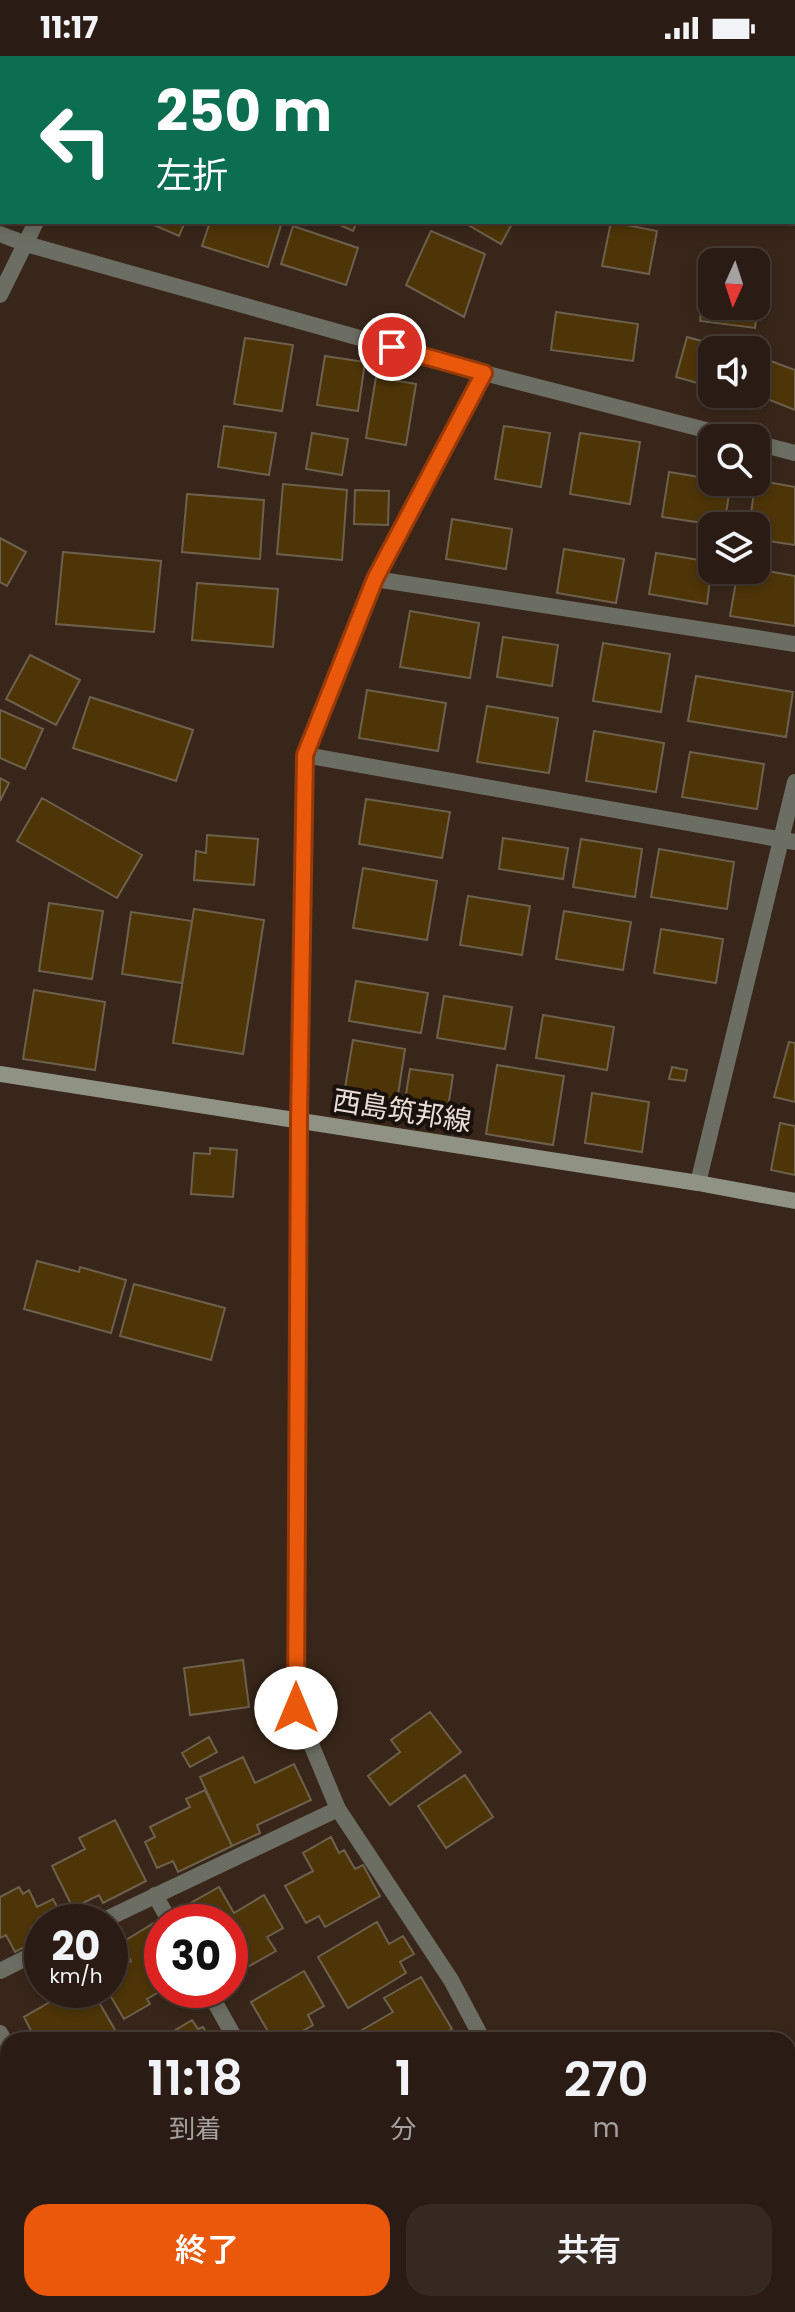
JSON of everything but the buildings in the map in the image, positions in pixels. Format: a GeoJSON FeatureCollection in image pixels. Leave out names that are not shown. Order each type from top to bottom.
{"type":"FeatureCollection","features":[{"type":"Feature","properties":{"kind":"main road","name":"西島筑邦線"},"geometry":{"type":"LineString","coordinates":[[0,1074],[698,1183],[795,1201]]}},
{"type":"Feature","properties":{"kind":"street"},"geometry":{"type":"LineString","coordinates":[[0,295],[35,224]]}},
{"type":"Feature","properties":{"kind":"street"},"geometry":{"type":"LineString","coordinates":[[0,234],[26,244],[484,373],[698,428]]}},
{"type":"Feature","properties":{"kind":"street"},"geometry":{"type":"LineString","coordinates":[[479,2032],[451,1980],[338,1809],[296,1708],[299,1121],[305,755],[375,579],[484,373]]}},
{"type":"Feature","properties":{"kind":"street"},"geometry":{"type":"LineString","coordinates":[[770,447],[795,453]]}},
{"type":"Feature","properties":{"kind":"street"},"geometry":{"type":"LineString","coordinates":[[375,579],[795,644]]}},
{"type":"Feature","properties":{"kind":"street"},"geometry":{"type":"LineString","coordinates":[[305,755],[788,840]]}},
{"type":"Feature","properties":{"kind":"street"},"geometry":{"type":"LineString","coordinates":[[698,1183],[788,840],[795,782]]}},
{"type":"Feature","properties":{"kind":"street"},"geometry":{"type":"LineString","coordinates":[[128,1908],[338,1809]]}},
{"type":"Feature","properties":{"kind":"street"},"geometry":{"type":"LineString","coordinates":[[155,1895],[160,1904]]}},
{"type":"Feature","properties":{"kind":"street"},"geometry":{"type":"LineString","coordinates":[[0,1971],[24,1959]]}},
{"type":"Feature","properties":{"kind":"street"},"geometry":{"type":"LineString","coordinates":[[218,2008],[232,2032]]}},
{"type":"Feature","properties":{"kind":"route"},"geometry":{"type":"LineString","coordinates":[[296,1708],[299,1121],[305,755],[375,579],[484,373],[392,347]]}}]}
